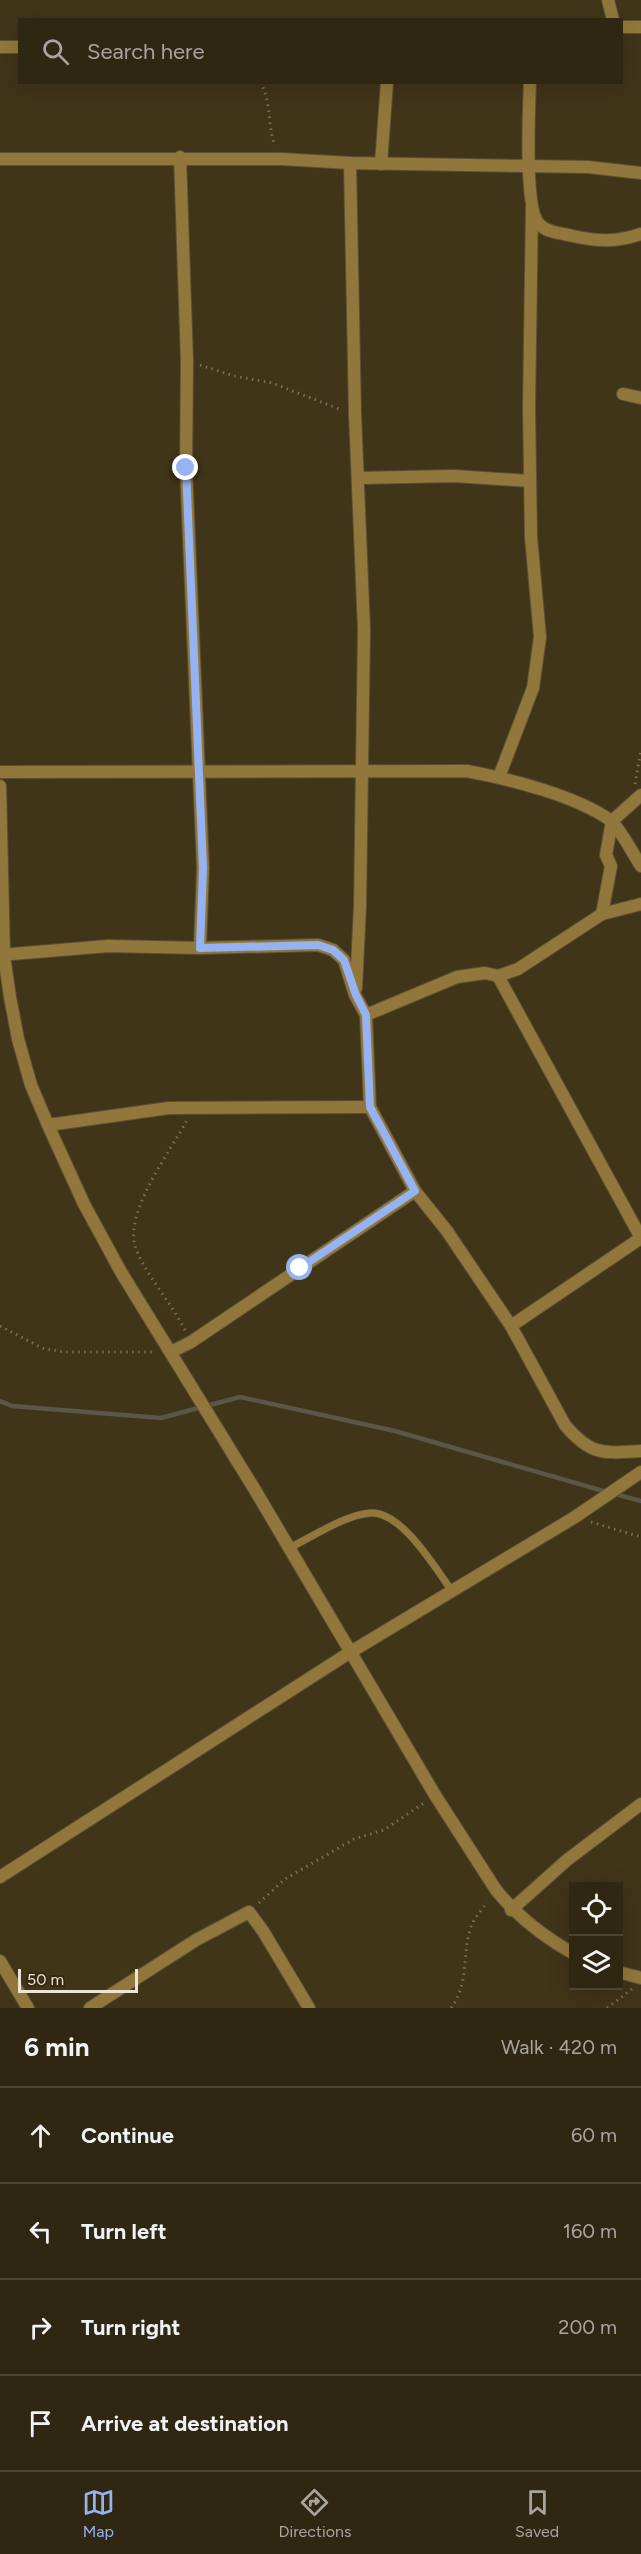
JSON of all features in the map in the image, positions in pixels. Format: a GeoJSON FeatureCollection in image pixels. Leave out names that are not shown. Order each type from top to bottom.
{"type":"FeatureCollection","features":[{"type":"Feature","properties":{"kind":"street"},"geometry":{"type":"LineString","coordinates":[[608,0],[612,18]]}},
{"type":"Feature","properties":{"kind":"street"},"geometry":{"type":"LineString","coordinates":[[623,27],[641,27]]}},
{"type":"Feature","properties":{"kind":"street"},"geometry":{"type":"LineString","coordinates":[[0,47],[18,46]]}},
{"type":"Feature","properties":{"kind":"street"},"geometry":{"type":"LineString","coordinates":[[381,164],[387,84]]}},
{"type":"Feature","properties":{"kind":"street"},"geometry":{"type":"LineString","coordinates":[[499,777],[521,724],[537,664],[539,616],[531,537],[530,481],[532,207],[529,166],[530,84]]}},
{"type":"Feature","properties":{"kind":"street"},"geometry":{"type":"LineString","coordinates":[[180,157],[187,362],[186,468],[203,868],[200,948]]}},
{"type":"Feature","properties":{"kind":"street"},"geometry":{"type":"LineString","coordinates":[[0,159],[180,157],[281,159],[381,164],[588,166],[641,173]]}},
{"type":"Feature","properties":{"kind":"street"},"geometry":{"type":"LineString","coordinates":[[350,163],[355,414],[364,629],[360,906],[356,995]]}},
{"type":"Feature","properties":{"kind":"street"},"geometry":{"type":"LineString","coordinates":[[532,207],[537,223],[546,230],[604,242],[621,241],[641,234]]}},
{"type":"Feature","properties":{"kind":"street"},"geometry":{"type":"LineString","coordinates":[[623,394],[641,398]]}},
{"type":"Feature","properties":{"kind":"street"},"geometry":{"type":"LineString","coordinates":[[358,478],[454,476],[530,481]]}},
{"type":"Feature","properties":{"kind":"street"},"geometry":{"type":"LineString","coordinates":[[0,772],[467,771],[499,777],[553,794],[612,821],[641,866]]}},
{"type":"Feature","properties":{"kind":"street"},"geometry":{"type":"LineString","coordinates":[[0,786],[2,956],[18,1040],[31,1085],[84,1204],[116,1262],[289,1548],[349,1653],[496,1890],[512,1910],[569,1952]]}},
{"type":"Feature","properties":{"kind":"street"},"geometry":{"type":"LineString","coordinates":[[602,914],[611,866],[606,855],[612,821],[641,795]]}},
{"type":"Feature","properties":{"kind":"street"},"geometry":{"type":"LineString","coordinates":[[366,1015],[457,977],[485,973],[498,976],[518,969],[602,914],[641,904]]}},
{"type":"Feature","properties":{"kind":"street"},"geometry":{"type":"LineString","coordinates":[[2,956],[108,946],[200,948],[318,945],[333,950],[344,960],[356,995],[366,1015],[370,1107],[415,1191],[447,1231],[511,1326],[565,1425],[576,1438],[585,1446],[601,1452],[641,1451]]}},
{"type":"Feature","properties":{"kind":"street"},"geometry":{"type":"LineString","coordinates":[[498,976],[641,1238],[511,1326]]}},
{"type":"Feature","properties":{"kind":"street"},"geometry":{"type":"LineString","coordinates":[[48,1125],[139,1111],[194,1107],[370,1107]]}},
{"type":"Feature","properties":{"kind":"street"},"geometry":{"type":"LineString","coordinates":[[171,1352],[190,1342],[415,1191]]}},
{"type":"Feature","properties":{"kind":"street"},"geometry":{"type":"LineString","coordinates":[[0,1877],[349,1653],[575,1517],[641,1472]]}},
{"type":"Feature","properties":{"kind":"street"},"geometry":{"type":"LineString","coordinates":[[512,1910],[567,1860],[641,1804]]}},
{"type":"Feature","properties":{"kind":"street"},"geometry":{"type":"LineString","coordinates":[[90,2008],[196,1940],[249,1912],[263,1931],[309,2008]]}},
{"type":"Feature","properties":{"kind":"street"},"geometry":{"type":"LineString","coordinates":[[0,1961],[28,2008]]}},
{"type":"Feature","properties":{"kind":"street"},"geometry":{"type":"LineString","coordinates":[[623,1975],[637,1983]]}},
{"type":"Feature","properties":{"kind":"lane"},"geometry":{"type":"LineString","coordinates":[[289,1548],[358,1516],[381,1514],[390,1518],[418,1545],[452,1591]]}},
{"type":"Feature","properties":{"kind":"path"},"geometry":{"type":"LineString","coordinates":[[261,84],[268,98],[271,133],[281,159]]}},
{"type":"Feature","properties":{"kind":"path"},"geometry":{"type":"LineString","coordinates":[[187,362],[234,376],[272,383],[355,414]]}},
{"type":"Feature","properties":{"kind":"path"},"geometry":{"type":"LineString","coordinates":[[630,807],[641,750]]}},
{"type":"Feature","properties":{"kind":"path"},"geometry":{"type":"LineString","coordinates":[[190,1342],[170,1303],[138,1251],[135,1239],[143,1195],[176,1142],[194,1107]]}},
{"type":"Feature","properties":{"kind":"path"},"geometry":{"type":"LineString","coordinates":[[0,1326],[42,1348],[63,1352],[171,1352]]}},
{"type":"Feature","properties":{"kind":"path"},"geometry":{"type":"LineString","coordinates":[[575,1517],[641,1537]]}},
{"type":"Feature","properties":{"kind":"path"},"geometry":{"type":"LineString","coordinates":[[249,1912],[285,1879],[354,1839],[390,1827],[435,1795]]}},
{"type":"Feature","properties":{"kind":"path"},"geometry":{"type":"LineString","coordinates":[[451,2008],[465,1980],[470,1928],[496,1890]]}},
{"type":"Feature","properties":{"kind":"path"},"geometry":{"type":"LineString","coordinates":[[607,2008],[637,1983]]}},
{"type":"Feature","properties":{"kind":"waterway"},"geometry":{"type":"LineString","coordinates":[[0,1401],[12,1406],[161,1418],[240,1397],[395,1431],[607,1492]]}},
{"type":"Feature","properties":{"kind":"waterway"},"geometry":{"type":"LineString","coordinates":[[615,1494],[641,1501]]}},
{"type":"Feature","properties":{"kind":"route"},"geometry":{"type":"LineString","coordinates":[[186,468],[203,868],[200,948],[318,945],[333,950],[344,960],[356,995],[366,1015],[370,1107],[415,1191],[300,1268]]}}]}
